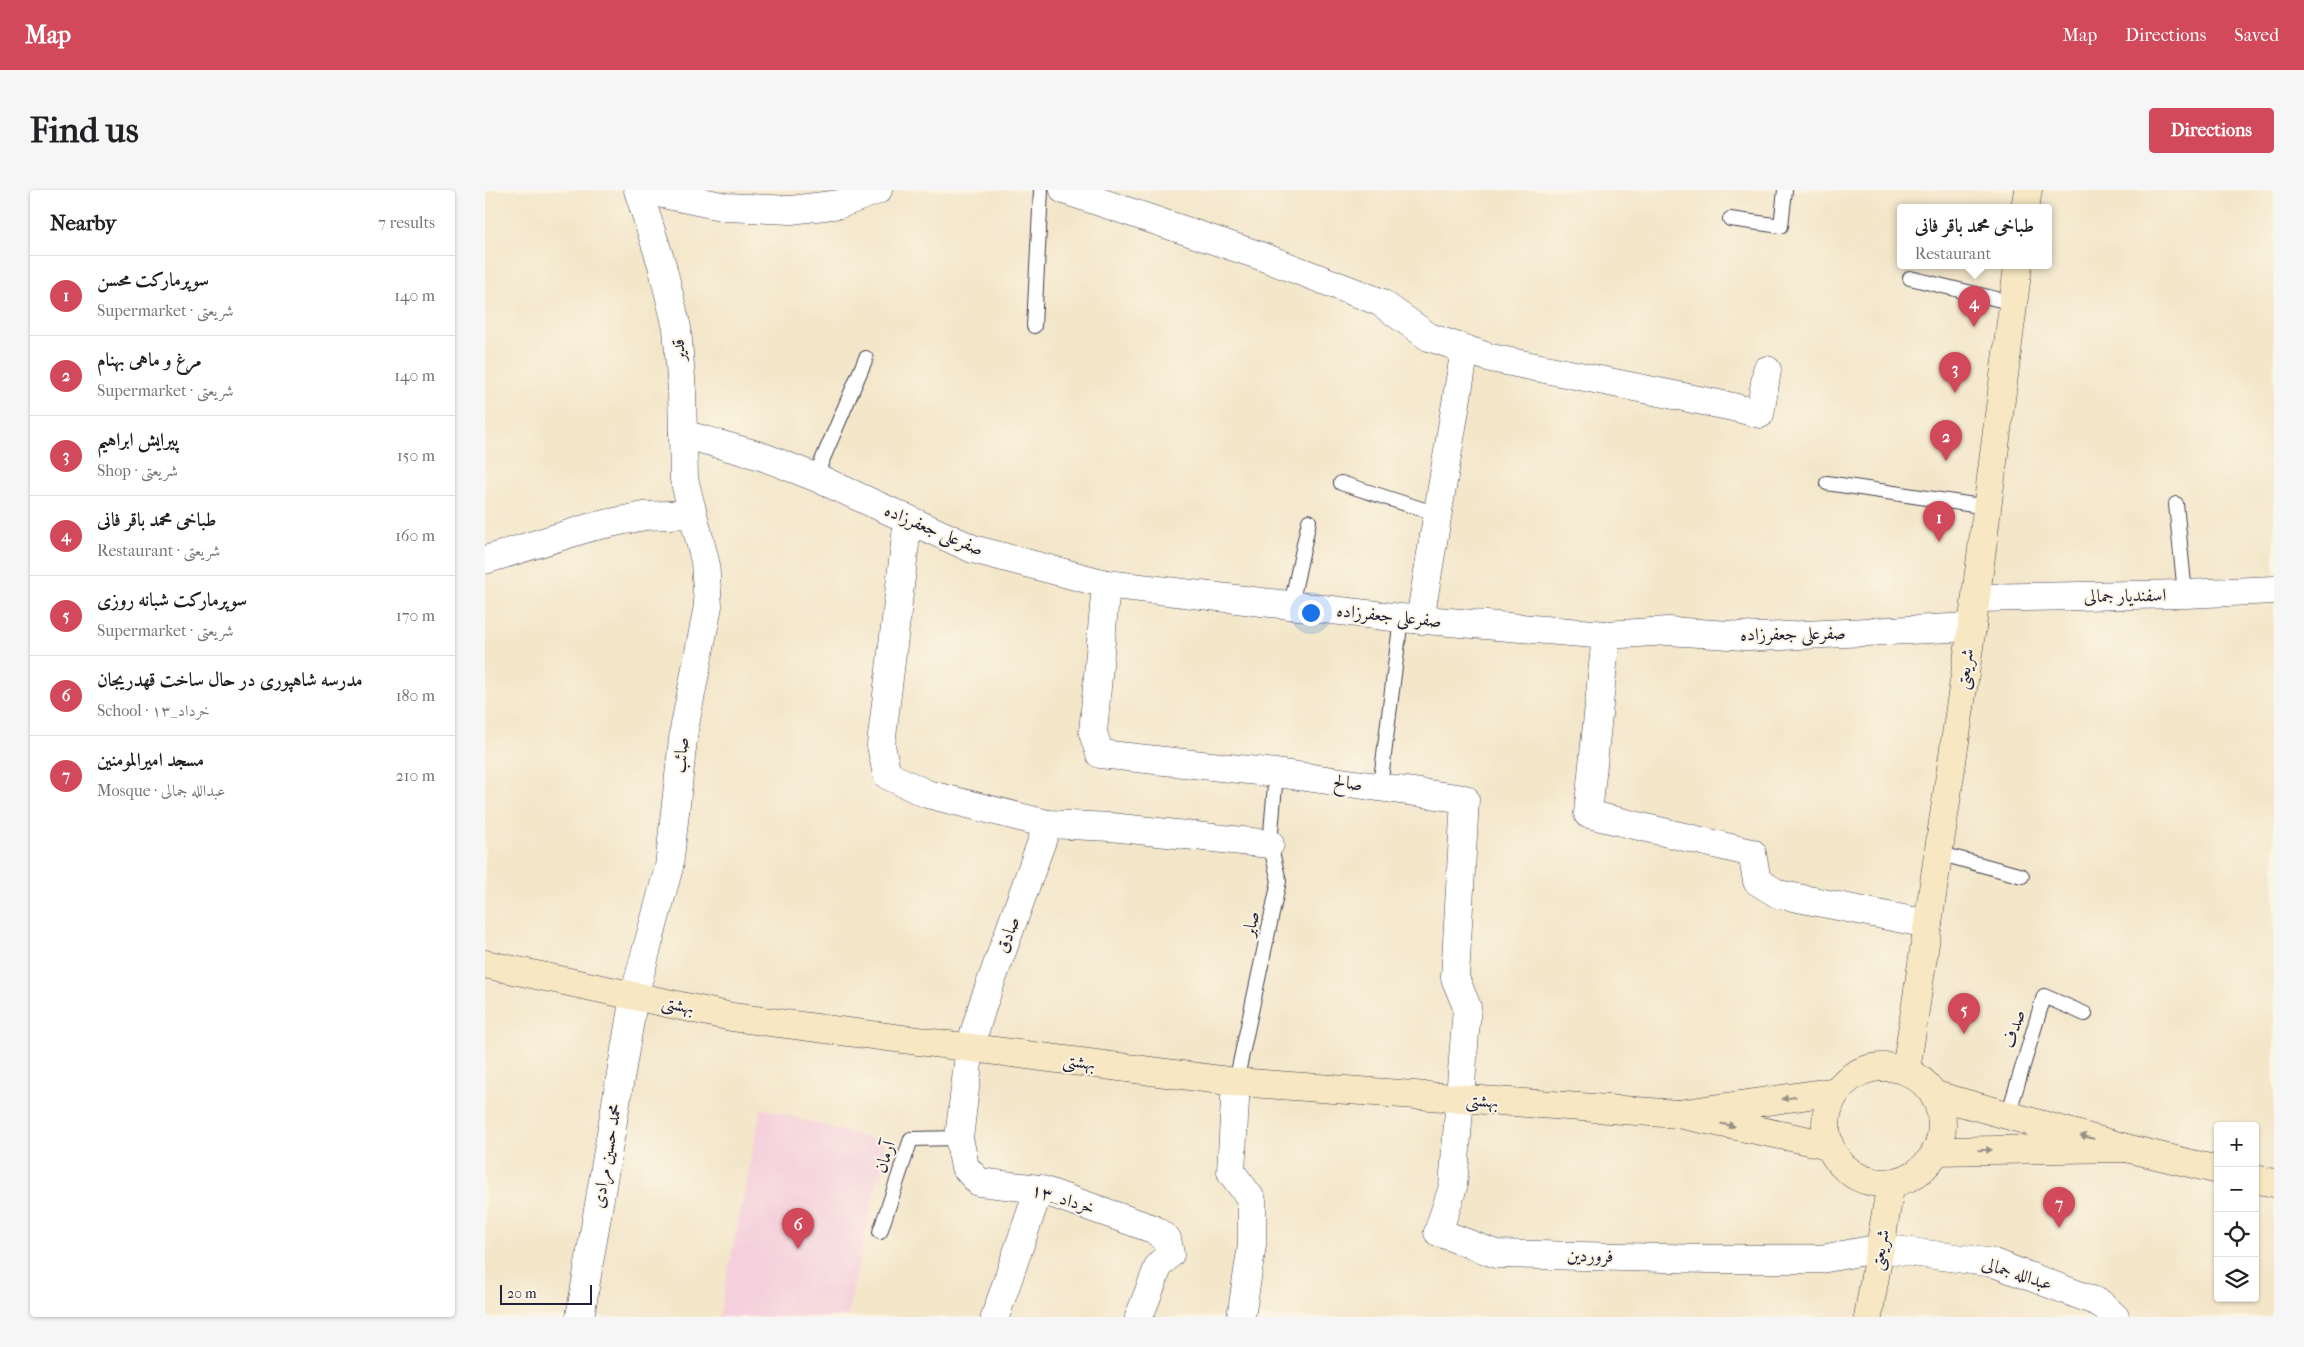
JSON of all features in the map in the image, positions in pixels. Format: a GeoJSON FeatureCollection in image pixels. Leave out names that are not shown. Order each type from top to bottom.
{"type":"FeatureCollection","features":[{"type":"Feature","properties":{"kind":"street","name":"قدیر"},"geometry":{"type":"LineString","coordinates":[[638,190],[661,265],[677,328],[683,391],[684,479],[692,514]]}},
{"type":"Feature","properties":{"kind":"street"},"geometry":{"type":"LineString","coordinates":[[644,190],[726,207],[791,210],[841,204],[877,190]]}},
{"type":"Feature","properties":{"kind":"street"},"geometry":{"type":"LineString","coordinates":[[1064,190],[1258,255],[1380,302],[1429,337],[1491,358],[1760,414],[1767,370]]}},
{"type":"Feature","properties":{"kind":"street"},"geometry":{"type":"LineString","coordinates":[[2026,204],[2028,190]]}},
{"type":"Feature","properties":{"kind":"street","name":"شریعتی"},"geometry":{"type":"LineString","coordinates":[[1906,1070],[1972,627],[2018,269]]}},
{"type":"Feature","properties":{"kind":"street"},"geometry":{"type":"LineString","coordinates":[[1411,619],[1437,514],[1465,348]]}},
{"type":"Feature","properties":{"kind":"street","name":"صفرعلی جعفرزاده"},"geometry":{"type":"LineString","coordinates":[[683,434],[761,456],[815,477],[973,549],[1106,584],[1411,619],[1606,634],[1668,632],[1760,637],[1972,627]]}},
{"type":"Feature","properties":{"kind":"street"},"geometry":{"type":"LineString","coordinates":[[485,560],[591,527],[644,516],[692,514]]}},
{"type":"Feature","properties":{"kind":"street","name":"صائب"},"geometry":{"type":"LineString","coordinates":[[634,996],[669,868],[684,730],[708,606],[705,561],[692,514]]}},
{"type":"Feature","properties":{"kind":"street"},"geometry":{"type":"LineString","coordinates":[[908,519],[881,745],[887,775],[927,794],[1048,824],[1111,827],[1270,844]]}},
{"type":"Feature","properties":{"kind":"street","name":"صالح"},"geometry":{"type":"LineString","coordinates":[[1106,584],[1093,733],[1100,754],[1276,773],[1465,799],[1455,978],[1467,1007],[1458,1099]]}},
{"type":"Feature","properties":{"kind":"street","name":"اسفندیار جمالی"},"geometry":{"type":"LineString","coordinates":[[1975,598],[2185,594],[2274,590]]}},
{"type":"Feature","properties":{"kind":"street"},"geometry":{"type":"LineString","coordinates":[[1606,634],[1588,814],[1752,852],[1757,881],[1778,894],[1927,924]]}},
{"type":"Feature","properties":{"kind":"street","name":"صادق"},"geometry":{"type":"LineString","coordinates":[[970,1047],[983,1004],[1048,824]]}},
{"type":"Feature","properties":{"kind":"street","name":"بهشتی"},"geometry":{"type":"LineString","coordinates":[[485,964],[732,1018],[1236,1082],[1678,1114]]}},
{"type":"Feature","properties":{"kind":"street","name":"محمد حسین مرادی"},"geometry":{"type":"LineString","coordinates":[[580,1317],[634,996]]}},
{"type":"Feature","properties":{"kind":"street","name":"۱۳_خرداد"},"geometry":{"type":"LineString","coordinates":[[970,1047],[959,1138],[965,1167],[979,1182],[1039,1188],[1153,1229],[1167,1239],[1169,1254],[1159,1265],[1139,1317]]}},
{"type":"Feature","properties":{"kind":"street"},"geometry":{"type":"LineString","coordinates":[[1887,1066],[1906,1070],[1922,1080],[1935,1095],[1941,1113],[1942,1132],[1937,1151],[1925,1166],[1910,1177],[1891,1183],[1872,1182],[1854,1175],[1839,1162],[1829,1145],[1826,1127],[1828,1108],[1837,1091],[1851,1077],[1868,1068],[1887,1066]]}},
{"type":"Feature","properties":{"kind":"street"},"geometry":{"type":"LineString","coordinates":[[1236,1082],[1231,1172],[1252,1200],[1252,1245],[1241,1317]]}},
{"type":"Feature","properties":{"kind":"street"},"geometry":{"type":"LineString","coordinates":[[1678,1114],[1837,1091]]}},
{"type":"Feature","properties":{"kind":"street"},"geometry":{"type":"LineString","coordinates":[[1935,1095],[2126,1148],[2214,1169]]}},
{"type":"Feature","properties":{"kind":"street","name":"فروردین"},"geometry":{"type":"LineString","coordinates":[[1458,1099],[1453,1187],[1438,1232],[1496,1254],[1821,1259],[1881,1248]]}},
{"type":"Feature","properties":{"kind":"street"},"geometry":{"type":"LineString","coordinates":[[1678,1114],[1829,1145]]}},
{"type":"Feature","properties":{"kind":"street"},"geometry":{"type":"LineString","coordinates":[[1937,1151],[2126,1148]]}},
{"type":"Feature","properties":{"kind":"street"},"geometry":{"type":"LineString","coordinates":[[2259,1180],[2274,1183]]}},
{"type":"Feature","properties":{"kind":"street","name":"شریعتی"},"geometry":{"type":"LineString","coordinates":[[1868,1317],[1891,1183]]}},
{"type":"Feature","properties":{"kind":"street"},"geometry":{"type":"LineString","coordinates":[[995,1317],[1039,1188]]}},
{"type":"Feature","properties":{"kind":"street","name":"عبدالله جمالی"},"geometry":{"type":"LineString","coordinates":[[1881,1248],[1994,1263],[2100,1304],[2115,1317]]}},
{"type":"Feature","properties":{"kind":"lane"},"geometry":{"type":"LineString","coordinates":[[1034,326],[1041,190]]}},
{"type":"Feature","properties":{"kind":"lane"},"geometry":{"type":"LineString","coordinates":[[1730,219],[1781,226],[1785,190]]}},
{"type":"Feature","properties":{"kind":"lane"},"geometry":{"type":"LineString","coordinates":[[1910,278],[2013,303]]}},
{"type":"Feature","properties":{"kind":"lane"},"geometry":{"type":"LineString","coordinates":[[815,477],[866,358]]}},
{"type":"Feature","properties":{"kind":"lane"},"geometry":{"type":"LineString","coordinates":[[1341,483],[1437,514]]}},
{"type":"Feature","properties":{"kind":"lane"},"geometry":{"type":"LineString","coordinates":[[1827,483],[1987,507]]}},
{"type":"Feature","properties":{"kind":"lane"},"geometry":{"type":"LineString","coordinates":[[2176,504],[2185,594]]}},
{"type":"Feature","properties":{"kind":"lane"},"geometry":{"type":"LineString","coordinates":[[1291,605],[1309,521]]}},
{"type":"Feature","properties":{"kind":"lane"},"geometry":{"type":"LineString","coordinates":[[1380,787],[1411,619]]}},
{"type":"Feature","properties":{"kind":"lane","name":"صابر"},"geometry":{"type":"LineString","coordinates":[[1236,1082],[1279,881],[1270,844],[1276,773]]}},
{"type":"Feature","properties":{"kind":"lane"},"geometry":{"type":"LineString","coordinates":[[1938,852],[2022,876]]}},
{"type":"Feature","properties":{"kind":"lane","name":"صدف"},"geometry":{"type":"LineString","coordinates":[[2008,1115],[2044,996],[2085,1014]]}},
{"type":"Feature","properties":{"kind":"lane","name":"آرمان"},"geometry":{"type":"LineString","coordinates":[[880,1232],[911,1138],[959,1138]]}},
{"type":"Feature","properties":{"kind":"shaded area"},"geometry":{"type":"Polygon","coordinates":[[[761,1108],[883,1142],[883,1173],[877,1181],[847,1317],[719,1317],[761,1108]]]}},
{"type":"Feature","properties":{"kind":"place","name":"طباخی محمد باقر فانی"},"geometry":{"type":"Point","coordinates":[1974,327]}},
{"type":"Feature","properties":{"kind":"place","name":"پیرایش ابراهیم"},"geometry":{"type":"Point","coordinates":[1955,393]}},
{"type":"Feature","properties":{"kind":"place","name":"مرغ و ماهی بهنام"},"geometry":{"type":"Point","coordinates":[1946,461]}},
{"type":"Feature","properties":{"kind":"place","name":"سوپرمارکت محسن"},"geometry":{"type":"Point","coordinates":[1939,542]}},
{"type":"Feature","properties":{"kind":"place","name":"سوپرمارکت شبانه روزی"},"geometry":{"type":"Point","coordinates":[1964,1034]}},
{"type":"Feature","properties":{"kind":"place","name":"مسجد امیرالمومنین"},"geometry":{"type":"Point","coordinates":[2059,1228]}},
{"type":"Feature","properties":{"kind":"place","name":"مدرسه شاهپوری در حال ساخت قهدریجان"},"geometry":{"type":"Point","coordinates":[798,1249]}}]}
